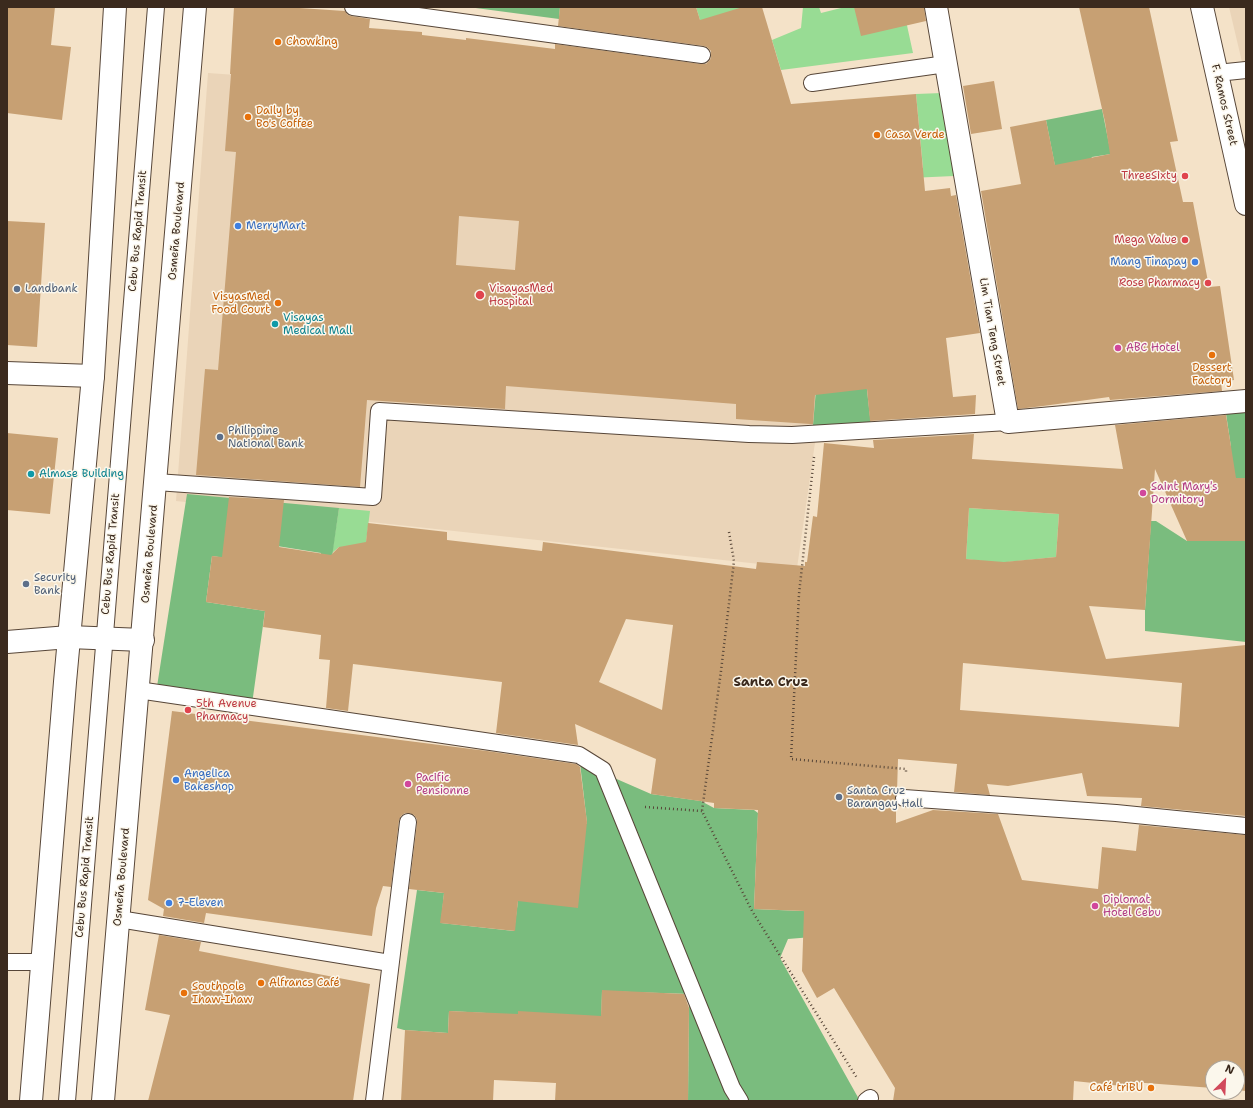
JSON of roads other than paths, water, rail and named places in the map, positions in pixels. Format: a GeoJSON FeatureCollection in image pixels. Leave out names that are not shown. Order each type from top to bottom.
{"type":"FeatureCollection","features":[{"type":"Feature","properties":{"kind":"main road"},"geometry":{"type":"LineString","coordinates":[[31,1101],[69,637],[93,376],[115,7]]}},
{"type":"Feature","properties":{"kind":"main road","name":"Osmeña Boulevard"},"geometry":{"type":"LineString","coordinates":[[103,1101],[196,7]]}},
{"type":"Feature","properties":{"kind":"main road","name":"Lim Tian Teng Street"},"geometry":{"type":"LineString","coordinates":[[936,7],[1008,422]]}},
{"type":"Feature","properties":{"kind":"main road","name":"F. Ramos Street"},"geometry":{"type":"LineString","coordinates":[[1202,7],[1246,204]]}},
{"type":"Feature","properties":{"kind":"main road"},"geometry":{"type":"LineString","coordinates":[[7,373],[93,376]]}},
{"type":"Feature","properties":{"kind":"main road"},"geometry":{"type":"LineString","coordinates":[[1008,422],[1246,401]]}},
{"type":"Feature","properties":{"kind":"main road"},"geometry":{"type":"LineString","coordinates":[[7,642],[69,637],[143,640]]}},
{"type":"Feature","properties":{"kind":"lane","name":"Cebu Bus Rapid Transit"},"geometry":{"type":"LineString","coordinates":[[67,1101],[156,7]]}},
{"type":"Feature","properties":{"kind":"lane"},"geometry":{"type":"LineString","coordinates":[[353,7],[702,55]]}},
{"type":"Feature","properties":{"kind":"lane"},"geometry":{"type":"LineString","coordinates":[[812,83],[946,64]]}},
{"type":"Feature","properties":{"kind":"lane"},"geometry":{"type":"LineString","coordinates":[[1217,73],[1246,70]]}},
{"type":"Feature","properties":{"kind":"lane"},"geometry":{"type":"LineString","coordinates":[[156,482],[373,497],[379,411],[792,435],[1008,422]]}},
{"type":"Feature","properties":{"kind":"lane"},"geometry":{"type":"LineString","coordinates":[[138,690],[579,754],[603,770],[732,1088],[740,1101]]}},
{"type":"Feature","properties":{"kind":"lane"},"geometry":{"type":"LineString","coordinates":[[904,798],[1116,812],[1246,826]]}},
{"type":"Feature","properties":{"kind":"lane"},"geometry":{"type":"LineString","coordinates":[[374,1101],[408,822]]}},
{"type":"Feature","properties":{"kind":"lane"},"geometry":{"type":"LineString","coordinates":[[119,919],[390,963]]}},
{"type":"Feature","properties":{"kind":"lane"},"geometry":{"type":"LineString","coordinates":[[7,962],[42,962]]}},
{"type":"Feature","properties":{"kind":"place","name":"Chowking"},"geometry":{"type":"Point","coordinates":[278,42]}},
{"type":"Feature","properties":{"kind":"place","name":"Daily by Bo's Coffee"},"geometry":{"type":"Point","coordinates":[248,117]}},
{"type":"Feature","properties":{"kind":"place","name":"Casa Verde"},"geometry":{"type":"Point","coordinates":[877,135]}},
{"type":"Feature","properties":{"kind":"place","name":"ThreeSixty"},"geometry":{"type":"Point","coordinates":[1185,176]}},
{"type":"Feature","properties":{"kind":"place","name":"MerryMart"},"geometry":{"type":"Point","coordinates":[238,226]}},
{"type":"Feature","properties":{"kind":"place","name":"Mega Value"},"geometry":{"type":"Point","coordinates":[1185,240]}},
{"type":"Feature","properties":{"kind":"place","name":"Mang Tinapay"},"geometry":{"type":"Point","coordinates":[1195,262]}},
{"type":"Feature","properties":{"kind":"place","name":"Rose Pharmacy"},"geometry":{"type":"Point","coordinates":[1208,283]}},
{"type":"Feature","properties":{"kind":"place","name":"Landbank"},"geometry":{"type":"Point","coordinates":[17,289]}},
{"type":"Feature","properties":{"kind":"place","name":"VisayasMed Hospital"},"geometry":{"type":"Point","coordinates":[480,295]}},
{"type":"Feature","properties":{"kind":"place","name":"VisyasMed Food Court"},"geometry":{"type":"Point","coordinates":[278,303]}},
{"type":"Feature","properties":{"kind":"place","name":"Visayas Medical Mall"},"geometry":{"type":"Point","coordinates":[275,324]}},
{"type":"Feature","properties":{"kind":"place","name":"ABC Hotel"},"geometry":{"type":"Point","coordinates":[1118,348]}},
{"type":"Feature","properties":{"kind":"place","name":"Dessert Factory"},"geometry":{"type":"Point","coordinates":[1212,355]}},
{"type":"Feature","properties":{"kind":"place","name":"Philippine National Bank"},"geometry":{"type":"Point","coordinates":[220,437]}},
{"type":"Feature","properties":{"kind":"place","name":"Almase Building"},"geometry":{"type":"Point","coordinates":[31,474]}},
{"type":"Feature","properties":{"kind":"place","name":"Saint Mary's Dormitory"},"geometry":{"type":"Point","coordinates":[1143,493]}},
{"type":"Feature","properties":{"kind":"place","name":"Security Bank"},"geometry":{"type":"Point","coordinates":[26,584]}},
{"type":"Feature","properties":{"kind":"place","name":"5th Avenue Pharmacy"},"geometry":{"type":"Point","coordinates":[188,710]}},
{"type":"Feature","properties":{"kind":"place","name":"Angelica Bakeshop"},"geometry":{"type":"Point","coordinates":[176,780]}},
{"type":"Feature","properties":{"kind":"place","name":"Pacific Pensionne"},"geometry":{"type":"Point","coordinates":[408,784]}},
{"type":"Feature","properties":{"kind":"place","name":"Santa Cruz Barangay Hall"},"geometry":{"type":"Point","coordinates":[839,797]}},
{"type":"Feature","properties":{"kind":"place","name":"7-Eleven"},"geometry":{"type":"Point","coordinates":[169,903]}},
{"type":"Feature","properties":{"kind":"place","name":"Diplomat Hotel Cebu"},"geometry":{"type":"Point","coordinates":[1095,906]}},
{"type":"Feature","properties":{"kind":"place","name":"Alfrancs Café"},"geometry":{"type":"Point","coordinates":[261,983]}},
{"type":"Feature","properties":{"kind":"place","name":"Southpole Ihaw-Ihaw"},"geometry":{"type":"Point","coordinates":[184,993]}},
{"type":"Feature","properties":{"kind":"place","name":"Café triBU"},"geometry":{"type":"Point","coordinates":[1151,1088]}},
{"type":"Feature","properties":{"kind":"district","name":"Santa Cruz"},"geometry":{"type":"Point","coordinates":[771,683]}}]}
